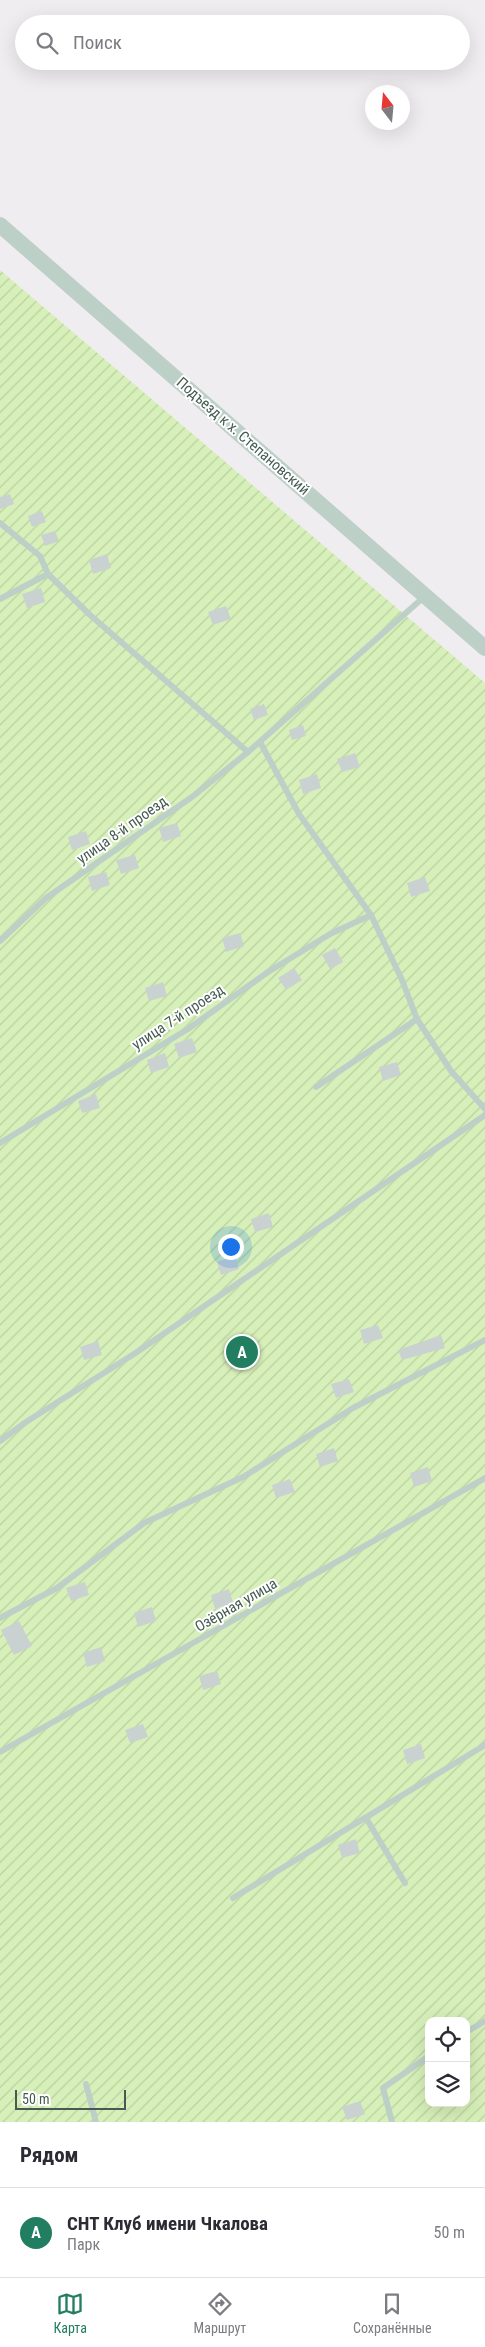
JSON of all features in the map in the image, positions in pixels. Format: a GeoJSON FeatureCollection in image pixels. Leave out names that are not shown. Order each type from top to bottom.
{"type":"FeatureCollection","features":[{"type":"Feature","properties":{"kind":"street","name":"Подъезд к х. Степановский"},"geometry":{"type":"LineString","coordinates":[[0,225],[485,648]]}},
{"type":"Feature","properties":{"kind":"lane"},"geometry":{"type":"LineString","coordinates":[[0,523],[40,556],[48,574],[90,616],[248,752]]}},
{"type":"Feature","properties":{"kind":"lane"},"geometry":{"type":"LineString","coordinates":[[0,599],[48,574]]}},
{"type":"Feature","properties":{"kind":"lane","name":"улица 8-й проезд"},"geometry":{"type":"LineString","coordinates":[[0,941],[46,898],[192,796],[248,752],[424,596]]}},
{"type":"Feature","properties":{"kind":"lane"},"geometry":{"type":"LineString","coordinates":[[260,742],[299,814],[371,915],[402,980],[417,1019],[451,1071],[485,1109]]}},
{"type":"Feature","properties":{"kind":"lane","name":"улица 7-й проезд"},"geometry":{"type":"LineString","coordinates":[[0,1143],[188,1029],[275,967],[330,934],[371,915]]}},
{"type":"Feature","properties":{"kind":"lane"},"geometry":{"type":"LineString","coordinates":[[316,1086],[417,1019]]}},
{"type":"Feature","properties":{"kind":"lane"},"geometry":{"type":"LineString","coordinates":[[0,1441],[26,1422],[167,1332],[485,1115]]}},
{"type":"Feature","properties":{"kind":"lane"},"geometry":{"type":"LineString","coordinates":[[0,1618],[58,1588],[144,1523],[244,1477],[352,1408],[485,1340]]}},
{"type":"Feature","properties":{"kind":"lane","name":"Озёрная улица"},"geometry":{"type":"LineString","coordinates":[[0,1752],[485,1478]]}},
{"type":"Feature","properties":{"kind":"lane"},"geometry":{"type":"LineString","coordinates":[[234,1898],[485,1745]]}},
{"type":"Feature","properties":{"kind":"lane"},"geometry":{"type":"LineString","coordinates":[[366,1818],[405,1883]]}},
{"type":"Feature","properties":{"kind":"lane"},"geometry":{"type":"LineString","coordinates":[[470,2030],[485,2021]]}},
{"type":"Feature","properties":{"kind":"lane"},"geometry":{"type":"LineString","coordinates":[[392,2122],[383,2088],[425,2059]]}},
{"type":"Feature","properties":{"kind":"lane"},"geometry":{"type":"LineString","coordinates":[[86,2084],[96,2122]]}},
{"type":"Feature","properties":{"kind":"green space"},"geometry":{"type":"Polygon","coordinates":[[[0,270],[485,683],[485,2122],[0,2122],[0,270]]]}},
{"type":"Feature","properties":{"kind":"building"},"geometry":{"type":"Polygon","coordinates":[[[10,494],[14,504],[0,509],[0,497],[10,494]]]}},
{"type":"Feature","properties":{"kind":"building"},"geometry":{"type":"Polygon","coordinates":[[[42,511],[46,522],[32,527],[28,516],[42,511]]]}},
{"type":"Feature","properties":{"kind":"building"},"geometry":{"type":"Polygon","coordinates":[[[55,531],[59,541],[45,546],[41,535],[55,531]]]}},
{"type":"Feature","properties":{"kind":"building"},"geometry":{"type":"Polygon","coordinates":[[[107,554],[111,568],[93,574],[89,560],[107,554]]]}},
{"type":"Feature","properties":{"kind":"building"},"geometry":{"type":"Polygon","coordinates":[[[41,588],[45,602],[27,608],[22,594],[41,588]]]}},
{"type":"Feature","properties":{"kind":"building"},"geometry":{"type":"Polygon","coordinates":[[[226,606],[231,619],[213,625],[208,612],[226,606]]]}},
{"type":"Feature","properties":{"kind":"building"},"geometry":{"type":"Polygon","coordinates":[[[264,704],[268,715],[254,720],[250,709],[264,704]]]}},
{"type":"Feature","properties":{"kind":"building"},"geometry":{"type":"Polygon","coordinates":[[[303,725],[306,736],[292,740],[289,730],[303,725]]]}},
{"type":"Feature","properties":{"kind":"building"},"geometry":{"type":"Polygon","coordinates":[[[355,753],[360,767],[342,772],[337,759],[355,753]]]}},
{"type":"Feature","properties":{"kind":"building"},"geometry":{"type":"Polygon","coordinates":[[[317,774],[321,788],[303,794],[299,780],[317,774]]]}},
{"type":"Feature","properties":{"kind":"building"},"geometry":{"type":"Polygon","coordinates":[[[177,823],[181,836],[163,842],[159,828],[177,823]]]}},
{"type":"Feature","properties":{"kind":"building"},"geometry":{"type":"Polygon","coordinates":[[[86,831],[90,844],[72,850],[68,837],[86,831]]]}},
{"type":"Feature","properties":{"kind":"building"},"geometry":{"type":"Polygon","coordinates":[[[135,855],[139,868],[121,874],[116,860],[135,855]]]}},
{"type":"Feature","properties":{"kind":"building"},"geometry":{"type":"Polygon","coordinates":[[[106,872],[110,885],[92,891],[88,877],[106,872]]]}},
{"type":"Feature","properties":{"kind":"building"},"geometry":{"type":"Polygon","coordinates":[[[425,877],[430,891],[411,897],[407,883],[425,877]]]}},
{"type":"Feature","properties":{"kind":"building"},"geometry":{"type":"Polygon","coordinates":[[[240,933],[244,946],[226,952],[222,938],[240,933]]]}},
{"type":"Feature","properties":{"kind":"building"},"geometry":{"type":"Polygon","coordinates":[[[335,948],[343,962],[330,969],[322,955],[335,948]]]}},
{"type":"Feature","properties":{"kind":"building"},"geometry":{"type":"Polygon","coordinates":[[[294,968],[302,980],[286,990],[278,978],[294,968]]]}},
{"type":"Feature","properties":{"kind":"building"},"geometry":{"type":"Polygon","coordinates":[[[163,982],[167,996],[149,1001],[145,988],[163,982]]]}},
{"type":"Feature","properties":{"kind":"building"},"geometry":{"type":"Polygon","coordinates":[[[192,1038],[197,1052],[179,1058],[174,1044],[192,1038]]]}},
{"type":"Feature","properties":{"kind":"building"},"geometry":{"type":"Polygon","coordinates":[[[165,1053],[169,1067],[151,1073],[147,1060],[165,1053]]]}},
{"type":"Feature","properties":{"kind":"building"},"geometry":{"type":"Polygon","coordinates":[[[397,1062],[401,1075],[383,1081],[379,1067],[397,1062]]]}},
{"type":"Feature","properties":{"kind":"building"},"geometry":{"type":"Polygon","coordinates":[[[96,1094],[100,1108],[82,1113],[78,1101],[96,1094]]]}},
{"type":"Feature","properties":{"kind":"building"},"geometry":{"type":"Polygon","coordinates":[[[269,1213],[273,1227],[255,1232],[251,1219],[269,1213]]]}},
{"type":"Feature","properties":{"kind":"building"},"geometry":{"type":"Polygon","coordinates":[[[235,1256],[239,1269],[221,1275],[217,1262],[235,1256]]]}},
{"type":"Feature","properties":{"kind":"building"},"geometry":{"type":"Polygon","coordinates":[[[378,1325],[383,1338],[364,1344],[360,1330],[378,1325]]]}},
{"type":"Feature","properties":{"kind":"building"},"geometry":{"type":"Polygon","coordinates":[[[441,1335],[445,1348],[402,1360],[398,1350],[441,1335]]]}},
{"type":"Feature","properties":{"kind":"building"},"geometry":{"type":"Polygon","coordinates":[[[98,1341],[102,1355],[84,1360],[80,1347],[98,1341]]]}},
{"type":"Feature","properties":{"kind":"building"},"geometry":{"type":"Polygon","coordinates":[[[349,1379],[354,1392],[336,1398],[331,1384],[349,1379]]]}},
{"type":"Feature","properties":{"kind":"building"},"geometry":{"type":"Polygon","coordinates":[[[334,1448],[338,1461],[320,1467],[316,1454],[334,1448]]]}},
{"type":"Feature","properties":{"kind":"building"},"geometry":{"type":"Polygon","coordinates":[[[428,1467],[432,1481],[414,1487],[410,1473],[428,1467]]]}},
{"type":"Feature","properties":{"kind":"building"},"geometry":{"type":"Polygon","coordinates":[[[290,1479],[295,1492],[276,1498],[272,1485],[290,1479]]]}},
{"type":"Feature","properties":{"kind":"building"},"geometry":{"type":"Polygon","coordinates":[[[85,1582],[89,1595],[71,1601],[66,1588],[85,1582]]]}},
{"type":"Feature","properties":{"kind":"building"},"geometry":{"type":"Polygon","coordinates":[[[229,1589],[233,1603],[215,1609],[211,1595],[229,1589]]]}},
{"type":"Feature","properties":{"kind":"building"},"geometry":{"type":"Polygon","coordinates":[[[152,1607],[156,1621],[138,1627],[134,1613],[152,1607]]]}},
{"type":"Feature","properties":{"kind":"building"},"geometry":{"type":"Polygon","coordinates":[[[19,1621],[32,1646],[14,1655],[1,1630],[19,1621]]]}},
{"type":"Feature","properties":{"kind":"building"},"geometry":{"type":"Polygon","coordinates":[[[101,1647],[105,1661],[87,1667],[83,1653],[101,1647]]]}},
{"type":"Feature","properties":{"kind":"building"},"geometry":{"type":"Polygon","coordinates":[[[217,1671],[221,1684],[203,1690],[199,1676],[217,1671]]]}},
{"type":"Feature","properties":{"kind":"building"},"geometry":{"type":"Polygon","coordinates":[[[143,1724],[148,1737],[130,1743],[125,1730],[143,1724]]]}},
{"type":"Feature","properties":{"kind":"building"},"geometry":{"type":"Polygon","coordinates":[[[421,1744],[425,1758],[407,1764],[403,1750],[421,1744]]]}},
{"type":"Feature","properties":{"kind":"building"},"geometry":{"type":"Polygon","coordinates":[[[356,1839],[360,1853],[342,1858],[338,1845],[356,1839]]]}},
{"type":"Feature","properties":{"kind":"building"},"geometry":{"type":"Polygon","coordinates":[[[360,2101],[365,2114],[347,2120],[342,2107],[360,2101]]]}},
{"type":"Feature","properties":{"kind":"place","name":"СНТ Клуб имени Чкалова"},"geometry":{"type":"Point","coordinates":[242,1352]}}]}
